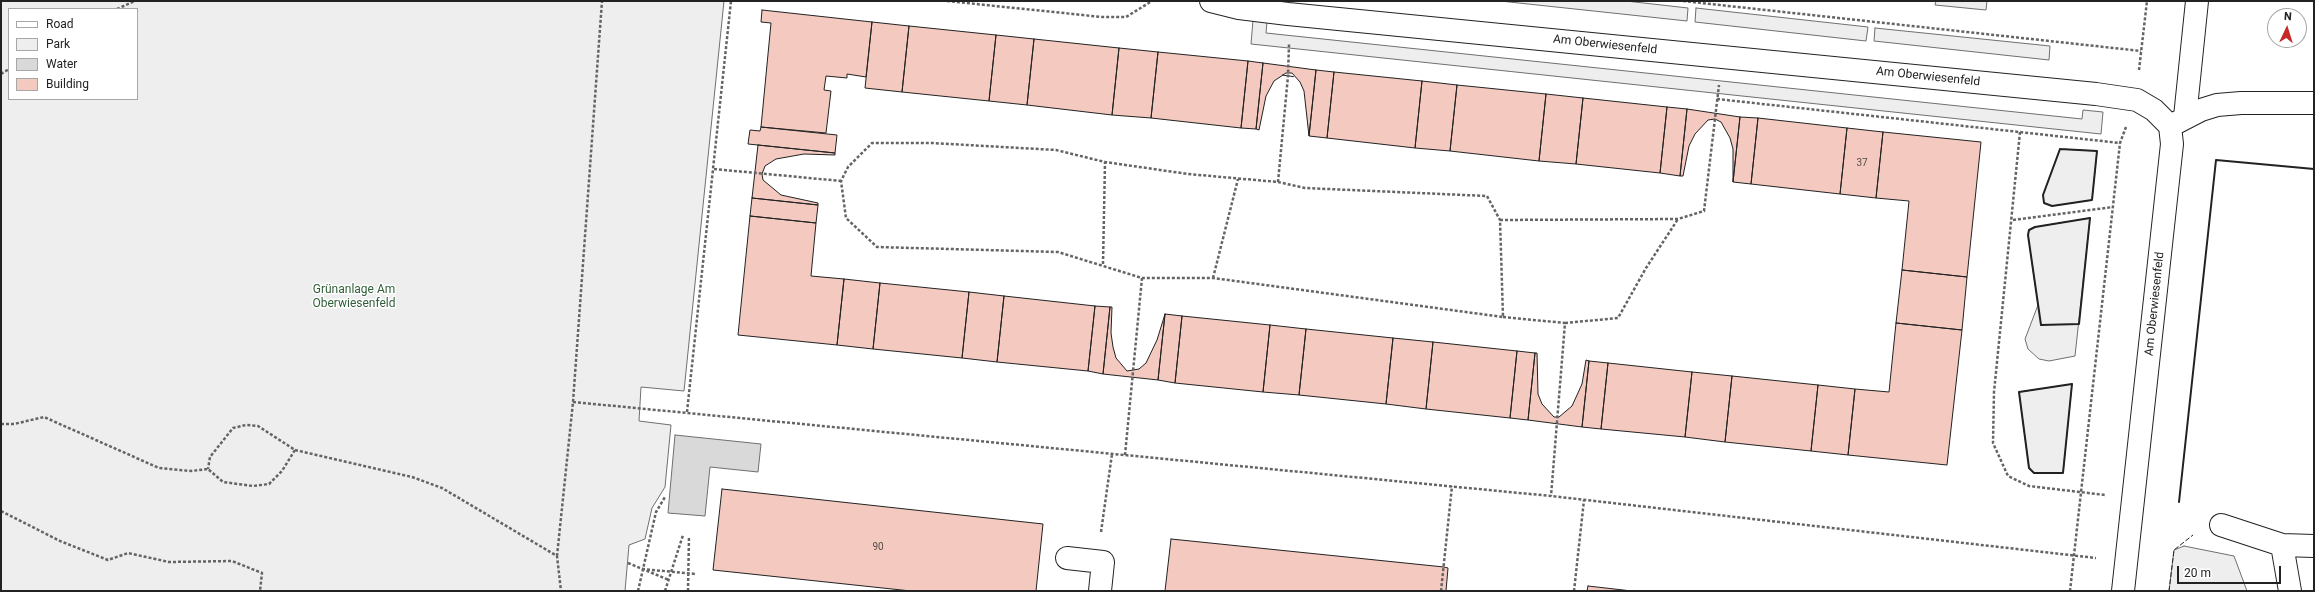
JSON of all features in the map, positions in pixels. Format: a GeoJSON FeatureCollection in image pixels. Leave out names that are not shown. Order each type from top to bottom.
{"type":"FeatureCollection","features":[{"type":"Feature","properties":{"kind":"street","name":"Am Oberwiesenfeld"},"geometry":{"type":"LineString","coordinates":[[1211,1],[1239,8],[1288,14],[2096,94],[2137,100],[2178,122],[2172,144],[2123,591]]}},
{"type":"Feature","properties":{"kind":"street"},"geometry":{"type":"LineString","coordinates":[[2178,122],[2197,1]]}},
{"type":"Feature","properties":{"kind":"street"},"geometry":{"type":"LineString","coordinates":[[2178,122],[2201,110],[2225,104],[2314,103]]}},
{"type":"Feature","properties":{"kind":"street"},"geometry":{"type":"LineString","coordinates":[[2221,525],[2282,545],[2314,546]]}},
{"type":"Feature","properties":{"kind":"street"},"geometry":{"type":"LineString","coordinates":[[2282,545],[2290,591]]}},
{"type":"Feature","properties":{"kind":"street"},"geometry":{"type":"LineString","coordinates":[[1067,558],[1103,562],[1100,591]]}},
{"type":"Feature","properties":{"kind":"path"},"geometry":{"type":"LineString","coordinates":[[119,8],[135,1]]}},
{"type":"Feature","properties":{"kind":"path"},"geometry":{"type":"LineString","coordinates":[[561,591],[556,556],[573,402],[602,1]]}},
{"type":"Feature","properties":{"kind":"path"},"geometry":{"type":"LineString","coordinates":[[687,412],[731,1]]}},
{"type":"Feature","properties":{"kind":"path"},"geometry":{"type":"LineString","coordinates":[[948,1],[1102,17],[1126,17],[1152,1]]}},
{"type":"Feature","properties":{"kind":"path"},"geometry":{"type":"LineString","coordinates":[[1683,1],[2141,51]]}},
{"type":"Feature","properties":{"kind":"path"},"geometry":{"type":"LineString","coordinates":[[2142,41],[2147,1]]}},
{"type":"Feature","properties":{"kind":"path"},"geometry":{"type":"LineString","coordinates":[[1278,182],[1289,66]]}},
{"type":"Feature","properties":{"kind":"path"},"geometry":{"type":"LineString","coordinates":[[1717,99],[2120,143]]}},
{"type":"Feature","properties":{"kind":"path"},"geometry":{"type":"LineString","coordinates":[[2070,591],[2120,143],[2137,100]]}},
{"type":"Feature","properties":{"kind":"path"},"geometry":{"type":"LineString","coordinates":[[1500,220],[1678,219],[1704,210],[1716,107]]}},
{"type":"Feature","properties":{"kind":"path"},"geometry":{"type":"LineString","coordinates":[[2020,132],[2013,220],[1994,392],[1993,443],[2008,476],[2029,486],[2133,497]]}},
{"type":"Feature","properties":{"kind":"path"},"geometry":{"type":"LineString","coordinates":[[1503,317],[1500,220],[1488,196],[1305,188],[1278,182],[1188,174],[1104,162],[1056,150],[932,143],[872,143],[848,168],[841,182],[846,218],[877,247],[1058,252],[1103,264],[1142,278],[1213,278],[1503,317],[1565,323],[1618,318],[1646,268],[1678,219]]}},
{"type":"Feature","properties":{"kind":"path"},"geometry":{"type":"LineString","coordinates":[[1103,264],[1104,162]]}},
{"type":"Feature","properties":{"kind":"path"},"geometry":{"type":"LineString","coordinates":[[714,169],[841,182]]}},
{"type":"Feature","properties":{"kind":"path"},"geometry":{"type":"LineString","coordinates":[[1213,278],[1238,179]]}},
{"type":"Feature","properties":{"kind":"path"},"geometry":{"type":"LineString","coordinates":[[2013,220],[2114,207]]}},
{"type":"Feature","properties":{"kind":"path"},"geometry":{"type":"LineString","coordinates":[[1125,455],[1142,278]]}},
{"type":"Feature","properties":{"kind":"path"},"geometry":{"type":"LineString","coordinates":[[1551,496],[1565,323]]}},
{"type":"Feature","properties":{"kind":"path"},"geometry":{"type":"LineString","coordinates":[[573,402],[1551,496],[2126,562]]}},
{"type":"Feature","properties":{"kind":"path"},"geometry":{"type":"LineString","coordinates":[[1,424],[14,424],[44,417],[160,468],[191,471],[208,469],[223,482],[253,486],[269,484],[282,471],[295,450]]}},
{"type":"Feature","properties":{"kind":"path"},"geometry":{"type":"LineString","coordinates":[[208,469],[210,457],[233,428],[246,425],[258,426],[295,450],[412,477],[442,488],[556,556]]}},
{"type":"Feature","properties":{"kind":"path"},"geometry":{"type":"LineString","coordinates":[[1097,561],[1112,454]]}},
{"type":"Feature","properties":{"kind":"path"},"geometry":{"type":"LineString","coordinates":[[1441,591],[1452,486]]}},
{"type":"Feature","properties":{"kind":"path"},"geometry":{"type":"LineString","coordinates":[[638,591],[656,512],[665,497]]}},
{"type":"Feature","properties":{"kind":"path"},"geometry":{"type":"LineString","coordinates":[[1574,591],[1584,500]]}},
{"type":"Feature","properties":{"kind":"path"},"geometry":{"type":"LineString","coordinates":[[1,511],[60,541],[108,560],[128,553],[169,562],[232,561],[262,573],[260,591]]}},
{"type":"Feature","properties":{"kind":"path"},"geometry":{"type":"LineString","coordinates":[[665,591],[683,535]]}},
{"type":"Feature","properties":{"kind":"path"},"geometry":{"type":"LineString","coordinates":[[688,591],[689,536]]}},
{"type":"Feature","properties":{"kind":"path"},"geometry":{"type":"LineString","coordinates":[[628,563],[669,580]]}},
{"type":"Feature","properties":{"kind":"path"},"geometry":{"type":"LineString","coordinates":[[642,569],[696,574]]}},
{"type":"Feature","properties":{"kind":"green space","name":"Grünanlage Am Oberwiesenfeld"},"geometry":{"type":"Polygon","coordinates":[[[1,1],[724,1],[684,391],[641,387],[639,421],[671,425],[665,487],[652,508],[645,539],[629,545],[625,591],[1,591],[1,1]]]}},
{"type":"Feature","properties":{"kind":"green space"},"geometry":{"type":"Polygon","coordinates":[[[1500,1],[1626,1],[1688,8],[1687,21],[1500,1]]]}},
{"type":"Feature","properties":{"kind":"green space"},"geometry":{"type":"Polygon","coordinates":[[[1936,1],[1987,1],[1986,10],[1935,5],[1936,1]]]}},
{"type":"Feature","properties":{"kind":"green space"},"geometry":{"type":"Polygon","coordinates":[[[1696,8],[1868,27],[1866,41],[1695,22],[1696,8]]]}},
{"type":"Feature","properties":{"kind":"green space"},"geometry":{"type":"Polygon","coordinates":[[[1253,20],[1267,22],[1266,33],[2082,119],[2083,110],[2103,112],[2101,134],[1251,44],[1253,20]]]}},
{"type":"Feature","properties":{"kind":"green space"},"geometry":{"type":"Polygon","coordinates":[[[1875,28],[2050,46],[2049,60],[1874,41],[1875,28]]]}},
{"type":"Feature","properties":{"kind":"green space"},"geometry":{"type":"Polygon","coordinates":[[[2060,149],[2097,151],[2092,200],[2052,206],[2044,203],[2043,195],[2060,149]]]}},
{"type":"Feature","properties":{"kind":"green space"},"geometry":{"type":"Polygon","coordinates":[[[2090,218],[2075,356],[2049,361],[2039,359],[2028,349],[2025,339],[2038,305],[2028,235],[2029,230],[2035,227],[2090,218]]]}},
{"type":"Feature","properties":{"kind":"green space"},"geometry":{"type":"Polygon","coordinates":[[[2072,384],[2063,473],[2034,473],[2029,468],[2019,392],[2072,384]]]}},
{"type":"Feature","properties":{"kind":"green space"},"geometry":{"type":"Polygon","coordinates":[[[2184,546],[2234,556],[2247,591],[2169,591],[2174,550],[2184,546]]]}},
{"type":"Feature","properties":{"kind":"water"},"geometry":{"type":"Polygon","coordinates":[[[675,435],[761,444],[758,472],[710,467],[705,516],[668,513],[675,435]]]}},
{"type":"Feature","properties":{"kind":"building"},"geometry":{"type":"Polygon","coordinates":[[[762,10],[872,22],[866,77],[847,74],[847,78],[826,76],[824,90],[831,91],[826,133],[761,127],[771,23],[761,22],[762,10]]]}},
{"type":"Feature","properties":{"kind":"building"},"geometry":{"type":"Polygon","coordinates":[[[872,22],[909,26],[902,92],[865,88],[872,22]]]}},
{"type":"Feature","properties":{"kind":"building"},"geometry":{"type":"Polygon","coordinates":[[[909,26],[996,35],[989,101],[902,92],[909,26]]]}},
{"type":"Feature","properties":{"kind":"building"},"geometry":{"type":"Polygon","coordinates":[[[996,35],[1034,39],[1027,105],[989,101],[996,35]]]}},
{"type":"Feature","properties":{"kind":"building"},"geometry":{"type":"Polygon","coordinates":[[[1034,39],[1119,48],[1112,115],[1027,105],[1034,39]]]}},
{"type":"Feature","properties":{"kind":"building"},"geometry":{"type":"Polygon","coordinates":[[[1119,48],[1158,52],[1151,118],[1112,115],[1119,48]]]}},
{"type":"Feature","properties":{"kind":"building"},"geometry":{"type":"Polygon","coordinates":[[[1158,52],[1248,61],[1241,128],[1151,118],[1158,52]]]}},
{"type":"Feature","properties":{"kind":"building"},"geometry":{"type":"Polygon","coordinates":[[[1248,61],[1263,63],[1256,129],[1241,128],[1248,61]]]}},
{"type":"Feature","properties":{"kind":"building"},"geometry":{"type":"Polygon","coordinates":[[[1263,63],[1316,70],[1309,136],[1304,91],[1300,82],[1292,73],[1286,73],[1274,81],[1266,96],[1259,130],[1256,129],[1263,63]]]}},
{"type":"Feature","properties":{"kind":"building"},"geometry":{"type":"Polygon","coordinates":[[[1316,70],[1334,72],[1327,138],[1309,136],[1316,70]]]}},
{"type":"Feature","properties":{"kind":"building"},"geometry":{"type":"Polygon","coordinates":[[[1334,72],[1422,81],[1415,148],[1327,138],[1334,72]]]}},
{"type":"Feature","properties":{"kind":"building"},"geometry":{"type":"Polygon","coordinates":[[[1422,81],[1457,85],[1450,151],[1415,148],[1422,81]]]}},
{"type":"Feature","properties":{"kind":"building"},"geometry":{"type":"Polygon","coordinates":[[[1457,85],[1546,94],[1539,161],[1450,151],[1457,85]]]}},
{"type":"Feature","properties":{"kind":"building"},"geometry":{"type":"Polygon","coordinates":[[[1546,94],[1583,98],[1576,164],[1539,161],[1546,94]]]}},
{"type":"Feature","properties":{"kind":"building"},"geometry":{"type":"Polygon","coordinates":[[[1583,98],[1667,107],[1660,173],[1576,164],[1583,98]]]}},
{"type":"Feature","properties":{"kind":"building"},"geometry":{"type":"Polygon","coordinates":[[[1667,107],[1687,109],[1680,176],[1660,173],[1667,107]]]}},
{"type":"Feature","properties":{"kind":"building"},"geometry":{"type":"Polygon","coordinates":[[[1687,109],[1740,117],[1733,182],[1733,149],[1730,138],[1721,122],[1715,119],[1708,120],[1695,134],[1689,146],[1683,176],[1680,176],[1687,109]]]}},
{"type":"Feature","properties":{"kind":"building"},"geometry":{"type":"Polygon","coordinates":[[[1740,117],[1758,118],[1751,184],[1733,182],[1740,117]]]}},
{"type":"Feature","properties":{"kind":"building"},"geometry":{"type":"Polygon","coordinates":[[[1758,118],[1847,128],[1840,194],[1751,184],[1758,118]]]}},
{"type":"Feature","properties":{"kind":"building"},"geometry":{"type":"Polygon","coordinates":[[[761,127],[837,135],[835,153],[748,144],[750,130],[760,131],[761,127]]]}},
{"type":"Feature","properties":{"kind":"building"},"geometry":{"type":"Polygon","coordinates":[[[1847,128],[1883,132],[1876,198],[1840,194],[1847,128]]]}},
{"type":"Feature","properties":{"kind":"building"},"geometry":{"type":"Polygon","coordinates":[[[1883,132],[1981,142],[1967,277],[1902,270],[1909,201],[1876,198],[1883,132]]]}},
{"type":"Feature","properties":{"kind":"building"},"geometry":{"type":"Polygon","coordinates":[[[758,145],[835,153],[835,155],[804,154],[776,159],[765,166],[762,174],[763,180],[781,195],[818,203],[818,205],[752,198],[758,145]]]}},
{"type":"Feature","properties":{"kind":"building"},"geometry":{"type":"Polygon","coordinates":[[[752,198],[818,205],[816,223],[750,216],[752,198]]]}},
{"type":"Feature","properties":{"kind":"building"},"geometry":{"type":"Polygon","coordinates":[[[750,216],[816,223],[811,276],[844,279],[837,345],[738,335],[750,216]]]}},
{"type":"Feature","properties":{"kind":"building"},"geometry":{"type":"Polygon","coordinates":[[[1902,270],[1967,277],[1962,330],[1896,323],[1902,270]]]}},
{"type":"Feature","properties":{"kind":"building"},"geometry":{"type":"Polygon","coordinates":[[[844,279],[880,283],[873,349],[837,345],[844,279]]]}},
{"type":"Feature","properties":{"kind":"building"},"geometry":{"type":"Polygon","coordinates":[[[880,283],[969,292],[962,358],[873,349],[880,283]]]}},
{"type":"Feature","properties":{"kind":"building"},"geometry":{"type":"Polygon","coordinates":[[[969,292],[1004,296],[997,362],[962,358],[969,292]]]}},
{"type":"Feature","properties":{"kind":"building"},"geometry":{"type":"Polygon","coordinates":[[[1004,296],[1095,306],[1088,371],[997,362],[1004,296]]]}},
{"type":"Feature","properties":{"kind":"building"},"geometry":{"type":"Polygon","coordinates":[[[1095,306],[1110,307],[1103,374],[1088,371],[1095,306]]]}},
{"type":"Feature","properties":{"kind":"building"},"geometry":{"type":"Polygon","coordinates":[[[1110,307],[1112,307],[1111,333],[1113,347],[1116,358],[1127,371],[1139,369],[1146,363],[1157,340],[1165,314],[1158,380],[1103,374],[1110,307]]]}},
{"type":"Feature","properties":{"kind":"building"},"geometry":{"type":"Polygon","coordinates":[[[1165,314],[1182,316],[1175,383],[1158,380],[1165,314]]]}},
{"type":"Feature","properties":{"kind":"building"},"geometry":{"type":"Polygon","coordinates":[[[1182,316],[1270,325],[1263,392],[1175,383],[1182,316]]]}},
{"type":"Feature","properties":{"kind":"building"},"geometry":{"type":"Polygon","coordinates":[[[1896,323],[1962,330],[1947,465],[1848,455],[1855,389],[1889,392],[1896,323]]]}},
{"type":"Feature","properties":{"kind":"building"},"geometry":{"type":"Polygon","coordinates":[[[1270,325],[1306,329],[1299,395],[1263,392],[1270,325]]]}},
{"type":"Feature","properties":{"kind":"building"},"geometry":{"type":"Polygon","coordinates":[[[1306,329],[1393,338],[1386,404],[1299,395],[1306,329]]]}},
{"type":"Feature","properties":{"kind":"building"},"geometry":{"type":"Polygon","coordinates":[[[1393,338],[1433,342],[1426,409],[1386,404],[1393,338]]]}},
{"type":"Feature","properties":{"kind":"building"},"geometry":{"type":"Polygon","coordinates":[[[1433,342],[1517,351],[1510,418],[1426,409],[1433,342]]]}},
{"type":"Feature","properties":{"kind":"building"},"geometry":{"type":"Polygon","coordinates":[[[1517,351],[1535,353],[1528,420],[1510,418],[1517,351]]]}},
{"type":"Feature","properties":{"kind":"building"},"geometry":{"type":"Polygon","coordinates":[[[1535,353],[1537,353],[1538,394],[1542,404],[1554,417],[1559,417],[1572,406],[1582,384],[1586,360],[1589,361],[1582,427],[1528,420],[1535,353]]]}},
{"type":"Feature","properties":{"kind":"building"},"geometry":{"type":"Polygon","coordinates":[[[1589,361],[1608,363],[1601,429],[1582,427],[1589,361]]]}},
{"type":"Feature","properties":{"kind":"building"},"geometry":{"type":"Polygon","coordinates":[[[1608,363],[1692,372],[1685,437],[1601,429],[1608,363]]]}},
{"type":"Feature","properties":{"kind":"building"},"geometry":{"type":"Polygon","coordinates":[[[1692,372],[1732,376],[1725,442],[1685,437],[1692,372]]]}},
{"type":"Feature","properties":{"kind":"building"},"geometry":{"type":"Polygon","coordinates":[[[1732,376],[1818,385],[1811,451],[1725,442],[1732,376]]]}},
{"type":"Feature","properties":{"kind":"building"},"geometry":{"type":"Polygon","coordinates":[[[1818,385],[1855,389],[1848,455],[1811,451],[1818,385]]]}},
{"type":"Feature","properties":{"kind":"building"},"geometry":{"type":"Polygon","coordinates":[[[722,489],[1043,524],[1036,591],[911,591],[713,570],[722,489]]]}},
{"type":"Feature","properties":{"kind":"building"},"geometry":{"type":"Polygon","coordinates":[[[1171,539],[1444,567],[1448,568],[1446,591],[1165,591],[1171,539]]]}},
{"type":"Feature","properties":{"kind":"building"},"geometry":{"type":"Polygon","coordinates":[[[1588,586],[1632,591],[1587,591],[1588,586]]]}},
{"type":"Feature","properties":{"kind":"fence"},"geometry":{"type":"LineString","coordinates":[[1282,75],[1296,77]]}},
{"type":"Feature","properties":{"kind":"fence"},"geometry":{"type":"LineString","coordinates":[[2169,591],[2174,550],[2193,535]]}},
{"type":"Feature","properties":{"kind":"wall"},"geometry":{"type":"LineString","coordinates":[[2060,149],[2097,151],[2092,200],[2052,206],[2044,203],[2043,195],[2060,149]]}},
{"type":"Feature","properties":{"kind":"wall"},"geometry":{"type":"LineString","coordinates":[[2179,502],[2216,160],[2314,169]]}},
{"type":"Feature","properties":{"kind":"wall"},"geometry":{"type":"LineString","coordinates":[[2090,218],[2079,324],[2041,325],[2028,235],[2029,230],[2035,227],[2090,218]]}},
{"type":"Feature","properties":{"kind":"wall"},"geometry":{"type":"LineString","coordinates":[[2072,384],[2063,473],[2034,473],[2029,468],[2019,392],[2072,384]]}}]}
